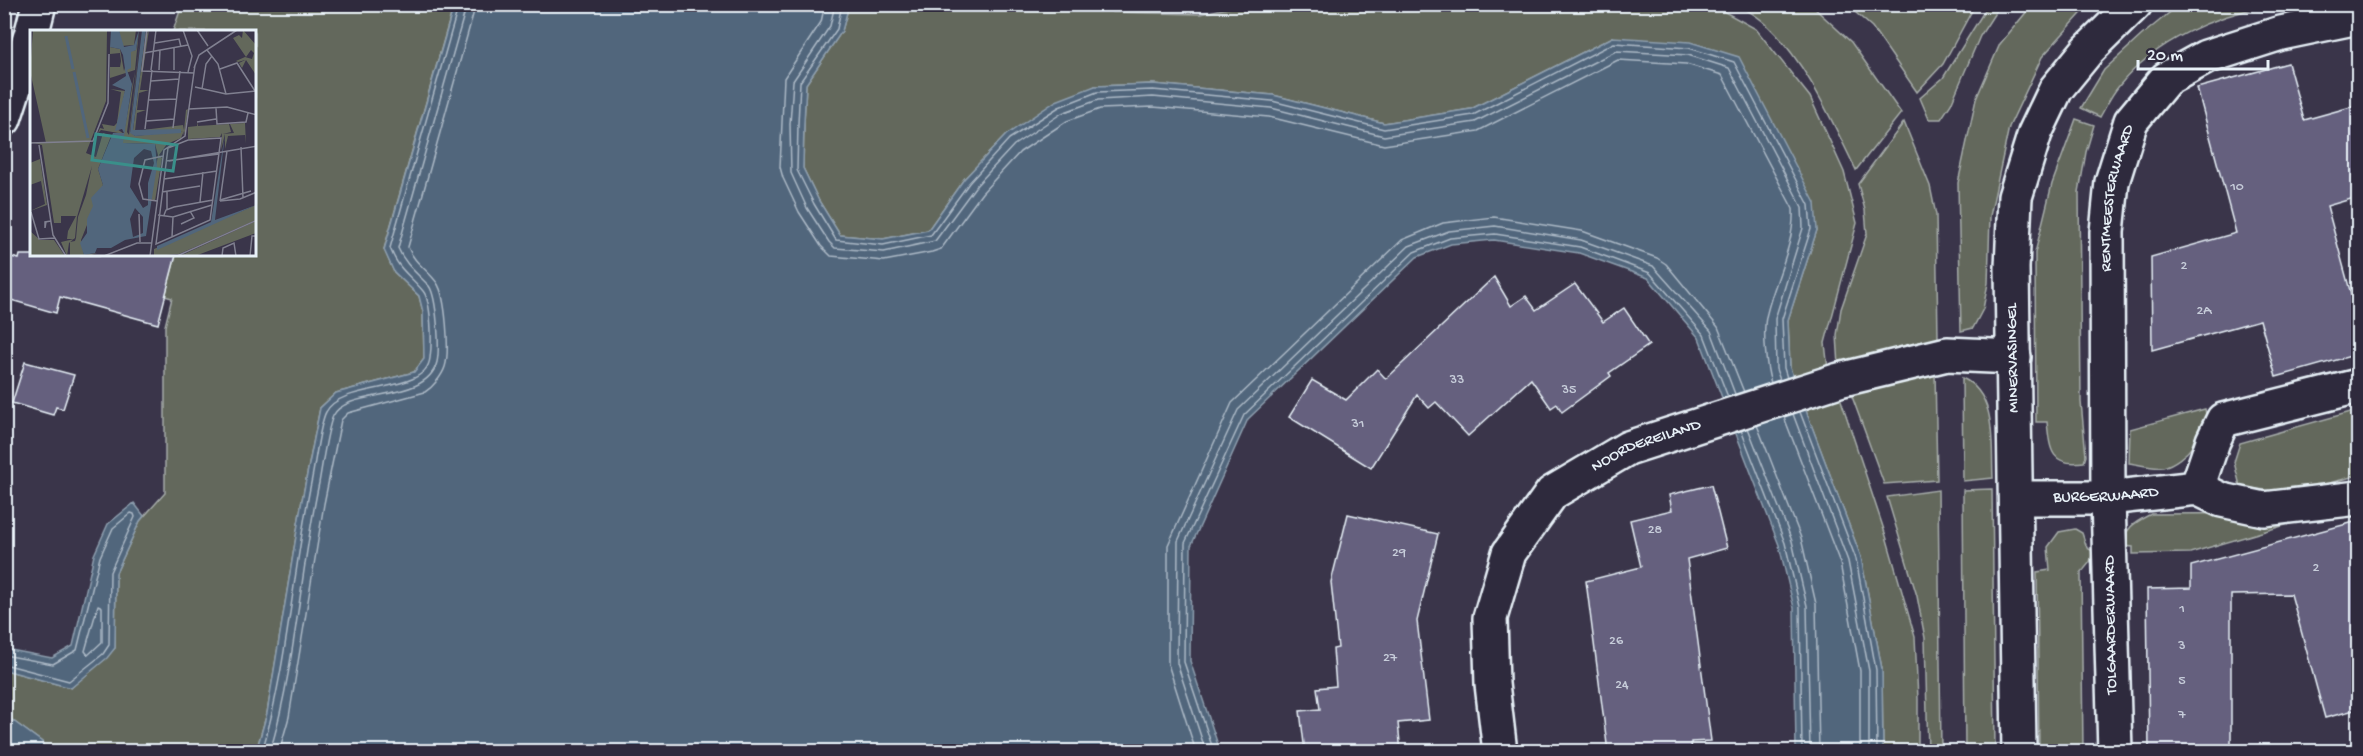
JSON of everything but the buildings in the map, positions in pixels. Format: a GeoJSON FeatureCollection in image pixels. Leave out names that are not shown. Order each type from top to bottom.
{"type":"FeatureCollection","features":[{"type":"Feature","properties":{"kind":"street"},"geometry":{"type":"LineString","coordinates":[[32,30],[39,4]]}},
{"type":"Feature","properties":{"kind":"street","name":"MINERVASINGEL"},"geometry":{"type":"LineString","coordinates":[[2019,752],[2012,268],[2015,197],[2036,133],[2056,89],[2088,50],[2135,4]]}},
{"type":"Feature","properties":{"kind":"street","name":"RENTMEESTERWAARD"},"geometry":{"type":"LineString","coordinates":[[2108,498],[2107,232],[2112,182],[2131,121],[2166,79],[2206,57],[2281,33],[2358,17]]}},
{"type":"Feature","properties":{"kind":"street"},"geometry":{"type":"LineString","coordinates":[[4,119],[30,39]]}},
{"type":"Feature","properties":{"kind":"street","name":"NOORDEREILAND"},"geometry":{"type":"LineString","coordinates":[[1500,752],[1492,684],[1490,618],[1509,553],[1552,493],[1628,447],[1815,387],[1947,354],[2014,357]]}},
{"type":"Feature","properties":{"kind":"street"},"geometry":{"type":"LineString","coordinates":[[2358,386],[2223,420],[2213,441],[2197,488],[2222,500],[2264,509],[2358,498]]}},
{"type":"Feature","properties":{"kind":"street","name":"BURGERWAARD"},"geometry":{"type":"LineString","coordinates":[[2016,498],[2108,498],[2197,488]]}},
{"type":"Feature","properties":{"kind":"street","name":"TOLGAARDERWAARD"},"geometry":{"type":"LineString","coordinates":[[2108,498],[2115,752]]}},
{"type":"Feature","properties":{"kind":"green space"},"geometry":{"type":"Polygon","coordinates":[[[408,4],[452,11],[384,249],[394,272],[419,296],[423,312],[424,359],[414,372],[336,393],[320,408],[302,500],[267,713],[256,751],[46,751],[42,742],[5,715],[5,670],[71,688],[115,648],[116,573],[140,521],[165,493],[165,326],[172,298],[165,296],[176,256],[256,256],[256,30],[173,30],[182,5],[408,4]]]}},
{"type":"Feature","properties":{"kind":"green space"},"geometry":{"type":"Polygon","coordinates":[[[1088,4],[1113,12],[1200,14],[1246,4],[1714,6],[1756,29],[1810,97],[1844,172],[1857,223],[1825,343],[1828,370],[1792,375],[1790,368],[1788,320],[1817,230],[1613,37],[1471,109],[1384,123],[1273,95],[1153,84],[1095,86],[1006,135],[964,179],[928,230],[883,239],[840,235],[819,201],[803,168],[804,124],[806,84],[842,31],[849,5],[1088,4]]]}},
{"type":"Feature","properties":{"kind":"green space"},"geometry":{"type":"Polygon","coordinates":[[[2033,4],[2089,5],[2042,57],[2009,127],[1990,216],[1988,283],[1983,309],[1973,328],[1961,331],[1958,183],[1976,99],[2000,44],[2033,4]]]}},
{"type":"Feature","properties":{"kind":"green space"},"geometry":{"type":"Polygon","coordinates":[[[1739,5],[1811,5],[1851,42],[1901,113],[1856,170],[1817,92],[1794,56],[1763,21],[1739,5]]]}},
{"type":"Feature","properties":{"kind":"green space"},"geometry":{"type":"Polygon","coordinates":[[[1847,5],[1975,5],[1943,64],[1917,92],[1872,27],[1847,5]]]}},
{"type":"Feature","properties":{"kind":"green space"},"geometry":{"type":"Polygon","coordinates":[[[1988,5],[2000,5],[1980,36],[1951,104],[1941,119],[1929,119],[1920,98],[1943,78],[1988,5]]]}},
{"type":"Feature","properties":{"kind":"green space"},"geometry":{"type":"Polygon","coordinates":[[[2179,5],[2270,5],[2207,23],[2168,43],[2134,70],[2116,90],[2100,117],[2081,108],[2104,70],[2179,5]]]}},
{"type":"Feature","properties":{"kind":"green space"},"geometry":{"type":"Polygon","coordinates":[[[2076,119],[2094,125],[2086,152],[2079,192],[2081,402],[2086,456],[2084,462],[2073,463],[2058,459],[2051,448],[2047,422],[2036,422],[2035,253],[2052,184],[2076,119]]]}},
{"type":"Feature","properties":{"kind":"green space"},"geometry":{"type":"Polygon","coordinates":[[[1904,122],[1930,186],[1936,215],[1938,338],[1839,366],[1837,335],[1841,309],[1867,234],[1865,210],[1858,184],[1904,122]]]}},
{"type":"Feature","properties":{"kind":"green space"},"geometry":{"type":"Polygon","coordinates":[[[1935,371],[1937,480],[1884,484],[1850,391],[1935,371]]]}},
{"type":"Feature","properties":{"kind":"green space"},"geometry":{"type":"Polygon","coordinates":[[[1962,378],[1974,386],[1982,396],[1987,408],[1992,436],[1993,478],[1963,481],[1962,378]]]}},
{"type":"Feature","properties":{"kind":"green space"},"geometry":{"type":"Polygon","coordinates":[[[1839,394],[1886,536],[1915,637],[1918,751],[1883,751],[1882,669],[1861,557],[1803,403],[1839,394]]]}},
{"type":"Feature","properties":{"kind":"green space"},"geometry":{"type":"Polygon","coordinates":[[[2205,409],[2206,418],[2200,436],[2179,459],[2163,467],[2129,463],[2130,429],[2205,409]]]}},
{"type":"Feature","properties":{"kind":"green space"},"geometry":{"type":"Polygon","coordinates":[[[2358,410],[2358,475],[2300,489],[2270,490],[2240,486],[2234,462],[2240,443],[2358,410]]]}},
{"type":"Feature","properties":{"kind":"green space"},"geometry":{"type":"Polygon","coordinates":[[[1992,489],[1995,751],[1965,751],[1963,490],[1992,489]]]}},
{"type":"Feature","properties":{"kind":"green space"},"geometry":{"type":"Polygon","coordinates":[[[1938,490],[1941,751],[1928,752],[1925,638],[1917,596],[1887,497],[1938,490]]]}},
{"type":"Feature","properties":{"kind":"green space"},"geometry":{"type":"Polygon","coordinates":[[[2327,513],[2190,553],[2133,554],[2133,547],[2124,546],[2129,530],[2151,514],[2327,513]]]}},
{"type":"Feature","properties":{"kind":"green space"},"geometry":{"type":"Polygon","coordinates":[[[2075,529],[2082,533],[2087,548],[2093,551],[2090,562],[2081,573],[2083,751],[2039,751],[2037,572],[2050,570],[2048,547],[2059,532],[2075,529]]]}},
{"type":"Feature","properties":{"kind":"water"},"geometry":{"type":"Polygon","coordinates":[[[454,5],[849,5],[842,31],[806,84],[803,168],[819,201],[840,235],[883,239],[928,230],[964,179],[1006,135],[1056,101],[1095,86],[1153,84],[1273,95],[1384,123],[1471,109],[1613,37],[1690,42],[1739,57],[1815,203],[1817,230],[1788,320],[1790,368],[1861,557],[1882,669],[1883,751],[1796,751],[1794,608],[1779,545],[1699,338],[1648,278],[1579,253],[1494,240],[1451,244],[1417,257],[1248,419],[1191,546],[1190,661],[1220,751],[256,752],[267,713],[302,500],[320,408],[336,393],[414,372],[424,359],[423,312],[419,296],[394,272],[384,250],[454,5]]]}},
{"type":"Feature","properties":{"kind":"water"},"geometry":{"type":"Polygon","coordinates":[[[134,503],[144,516],[116,573],[115,648],[107,658],[71,688],[5,670],[5,649],[52,658],[73,646],[94,555],[108,524],[134,503]]]}},
{"type":"Feature","properties":{"kind":"water"},"geometry":{"type":"Polygon","coordinates":[[[5,715],[42,742],[46,751],[5,751],[5,715]]]}}]}
